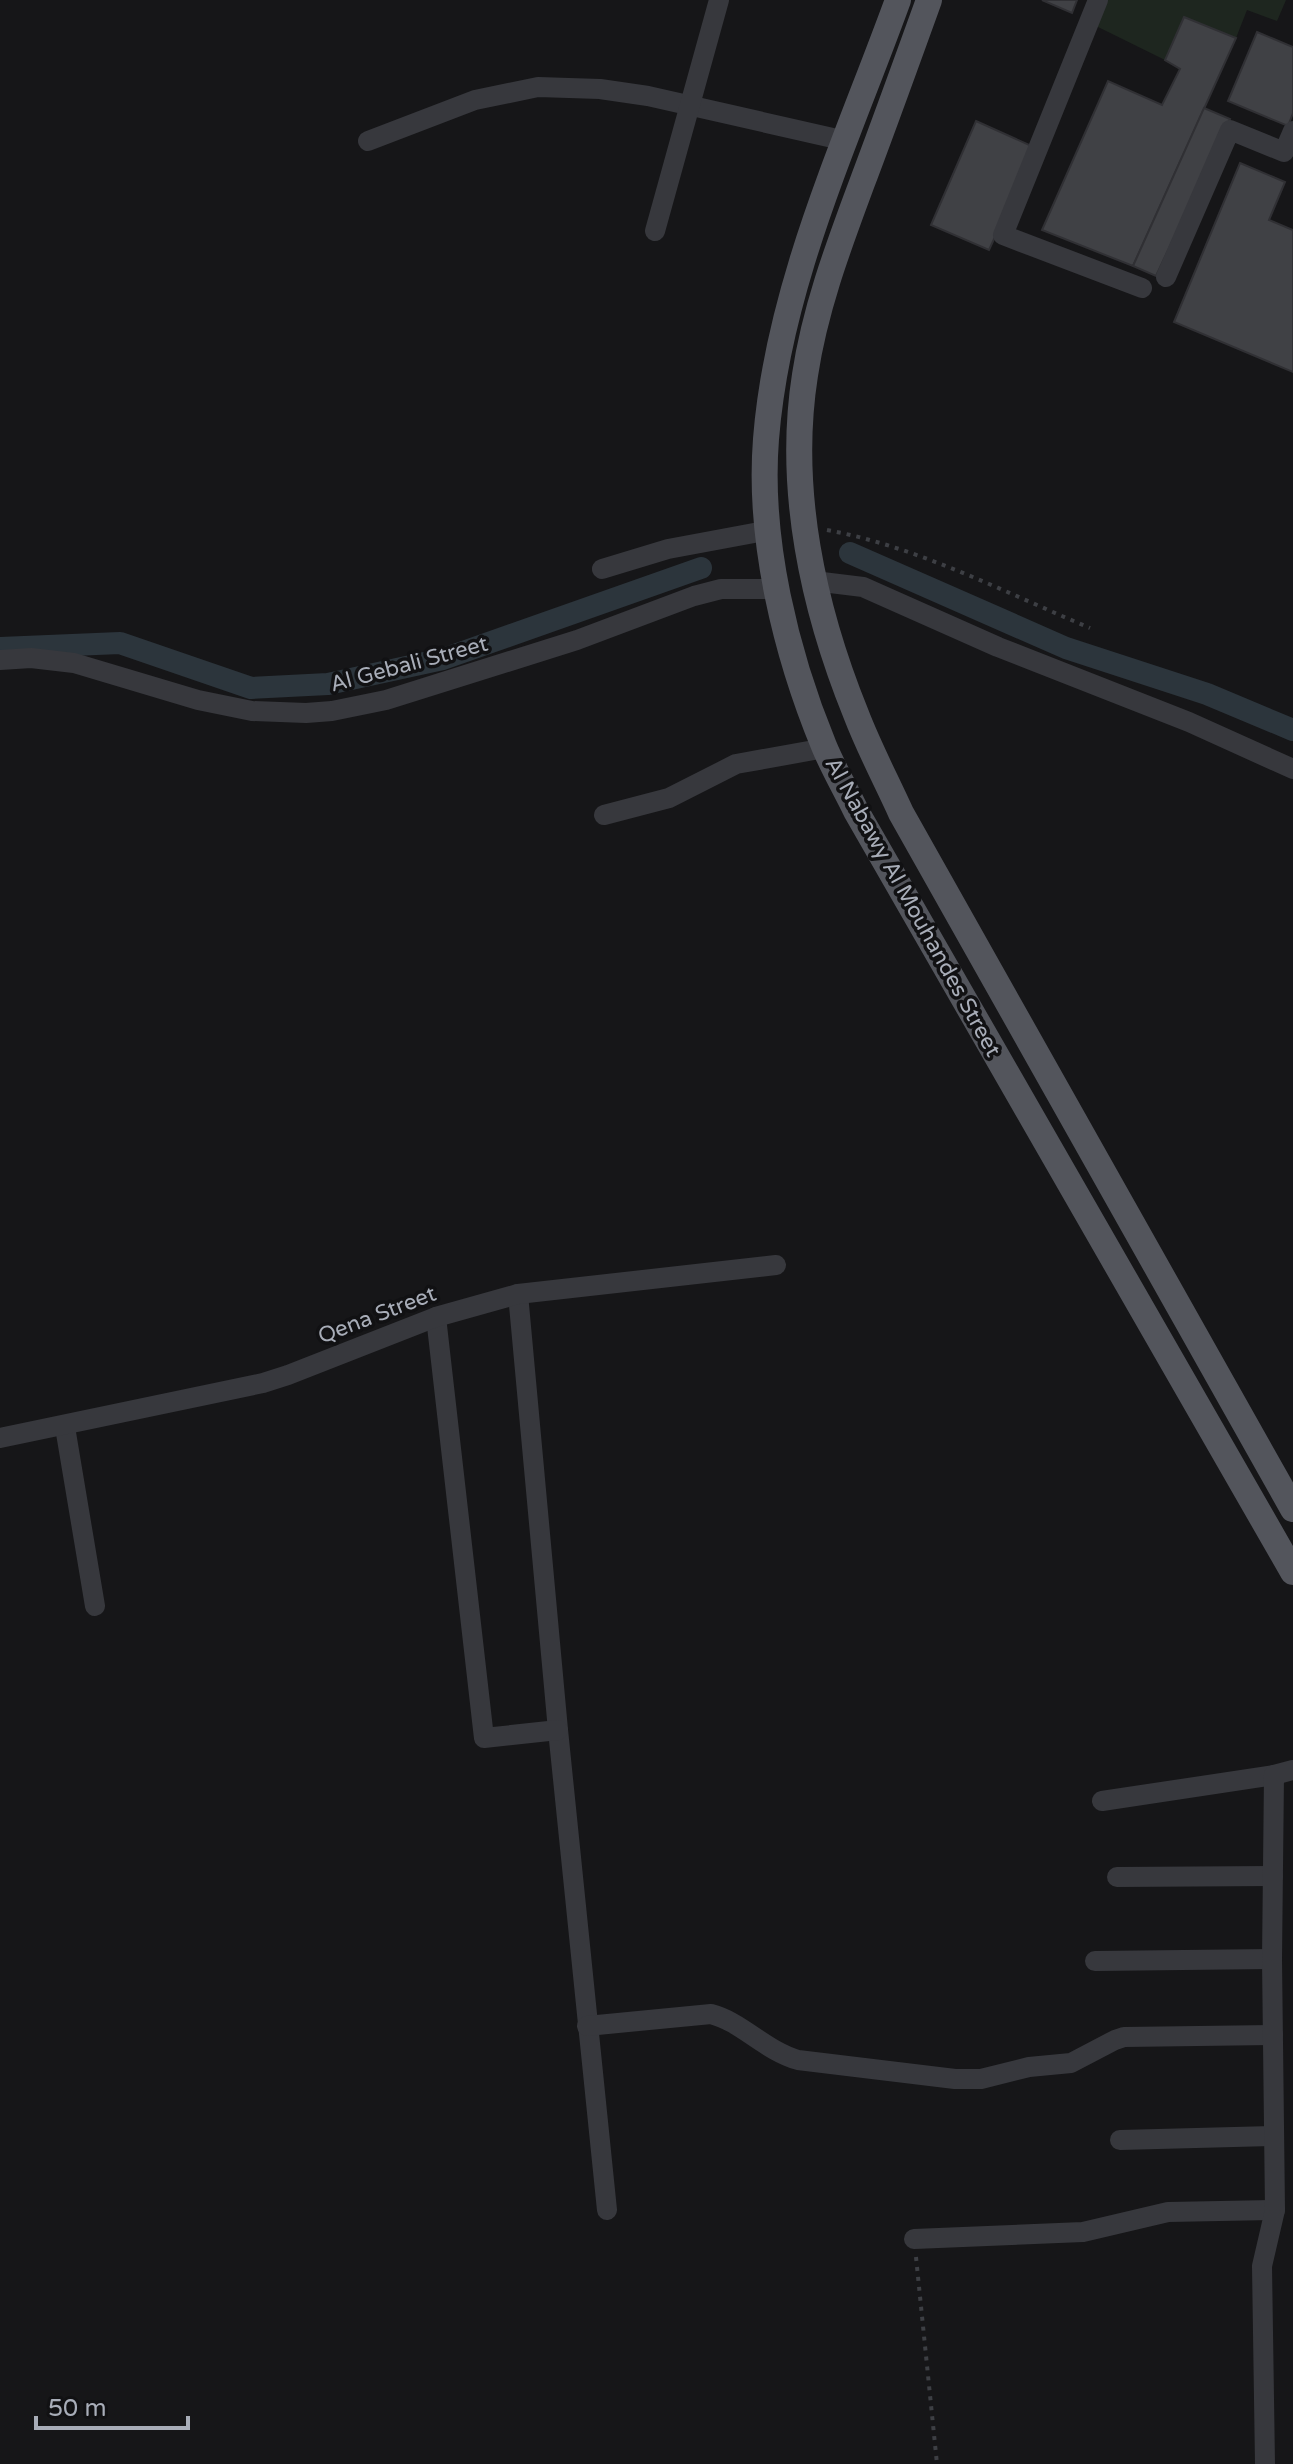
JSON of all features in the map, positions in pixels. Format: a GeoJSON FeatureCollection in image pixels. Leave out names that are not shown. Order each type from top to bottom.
{"type":"FeatureCollection","features":[{"type":"Feature","properties":{"kind":"main road","name":"Al Nabawy Al Mouhandes Street"},"geometry":{"type":"LineString","coordinates":[[898,0],[802,261],[782,337],[766,440],[770,530],[777,589],[792,651],[825,748],[856,811],[1293,1572]]}},
{"type":"Feature","properties":{"kind":"main road","name":"Al Nabawy Al Mouhandes Street"},"geometry":{"type":"LineString","coordinates":[[929,0],[832,264],[805,375],[801,447],[804,526],[823,619],[856,714],[901,813],[1293,1509]]}},
{"type":"Feature","properties":{"kind":"main road"},"geometry":{"type":"LineString","coordinates":[[967,1005],[985,1002],[997,988]]}},
{"type":"Feature","properties":{"kind":"main road"},"geometry":{"type":"LineString","coordinates":[[996,1055],[1008,1042],[1025,1038]]}},
{"type":"Feature","properties":{"kind":"street"},"geometry":{"type":"LineString","coordinates":[[655,231],[719,0]]}},
{"type":"Feature","properties":{"kind":"street"},"geometry":{"type":"LineString","coordinates":[[1098,0],[1003,235],[1142,288]]}},
{"type":"Feature","properties":{"kind":"street"},"geometry":{"type":"LineString","coordinates":[[368,141],[475,100],[520,89],[600,89],[648,96],[846,141]]}},
{"type":"Feature","properties":{"kind":"street"},"geometry":{"type":"LineString","coordinates":[[1166,277],[1230,130],[1284,152],[1293,131]]}},
{"type":"Feature","properties":{"kind":"street"},"geometry":{"type":"LineString","coordinates":[[602,569],[668,549],[770,530]]}},
{"type":"Feature","properties":{"kind":"street"},"geometry":{"type":"LineString","coordinates":[[814,581],[863,587],[942,623],[1189,722],[1293,769]]}},
{"type":"Feature","properties":{"kind":"street","name":"Al Gebali Street"},"geometry":{"type":"LineString","coordinates":[[0,660],[31,658],[74,663],[198,700],[252,711],[332,711],[386,700],[577,640],[694,596],[721,589],[777,589]]}},
{"type":"Feature","properties":{"kind":"street"},"geometry":{"type":"LineString","coordinates":[[604,815],[669,798],[736,764],[825,748]]}},
{"type":"Feature","properties":{"kind":"street","name":"Qena Street"},"geometry":{"type":"LineString","coordinates":[[0,1438],[65,1427],[275,1379],[436,1317],[518,1294],[776,1265]]}},
{"type":"Feature","properties":{"kind":"street"},"geometry":{"type":"LineString","coordinates":[[518,1294],[607,2210]]}},
{"type":"Feature","properties":{"kind":"street"},"geometry":{"type":"LineString","coordinates":[[436,1317],[484,1738],[558,1730]]}},
{"type":"Feature","properties":{"kind":"street"},"geometry":{"type":"LineString","coordinates":[[65,1427],[95,1606]]}},
{"type":"Feature","properties":{"kind":"street"},"geometry":{"type":"LineString","coordinates":[[1102,1801],[1284,1773],[1273,1876],[1275,2210],[1262,2266],[1265,2464]]}},
{"type":"Feature","properties":{"kind":"street"},"geometry":{"type":"LineString","coordinates":[[1117,1877],[1273,1876]]}},
{"type":"Feature","properties":{"kind":"street"},"geometry":{"type":"LineString","coordinates":[[1095,1961],[1272,1959]]}},
{"type":"Feature","properties":{"kind":"street"},"geometry":{"type":"LineString","coordinates":[[587,2026],[711,2014],[724,2017],[779,2055],[955,2079],[981,2079],[1029,2067],[1071,2063],[1124,2037],[1273,2035]]}},
{"type":"Feature","properties":{"kind":"street"},"geometry":{"type":"LineString","coordinates":[[1120,2140],[1274,2136]]}},
{"type":"Feature","properties":{"kind":"street"},"geometry":{"type":"LineString","coordinates":[[914,2239],[1083,2232],[1168,2212],[1275,2210]]}},
{"type":"Feature","properties":{"kind":"path"},"geometry":{"type":"LineString","coordinates":[[804,526],[854,535],[911,554],[1090,628]]}},
{"type":"Feature","properties":{"kind":"path"},"geometry":{"type":"LineString","coordinates":[[914,2239],[937,2464]]}},
{"type":"Feature","properties":{"kind":"shaded area"},"geometry":{"type":"Polygon","coordinates":[[[1106,0],[1286,0],[1277,21],[1247,10],[1236,38],[1184,17],[1165,60],[1096,26],[1106,0]]]}},
{"type":"Feature","properties":{"kind":"building"},"geometry":{"type":"Polygon","coordinates":[[[1042,0],[1077,0],[1072,13],[1042,0]]]}},
{"type":"Feature","properties":{"kind":"building"},"geometry":{"type":"Polygon","coordinates":[[[1184,17],[1236,38],[1133,266],[1042,230],[1108,81],[1162,105],[1180,69],[1165,60],[1184,17]]]}},
{"type":"Feature","properties":{"kind":"building"},"geometry":{"type":"Polygon","coordinates":[[[1257,32],[1293,47],[1293,113],[1288,126],[1228,101],[1257,32]]]}},
{"type":"Feature","properties":{"kind":"building"},"geometry":{"type":"Polygon","coordinates":[[[1204,108],[1230,119],[1156,276],[1133,266],[1204,108]]]}},
{"type":"Feature","properties":{"kind":"building"},"geometry":{"type":"Polygon","coordinates":[[[976,121],[1036,148],[989,250],[931,225],[976,121]]]}},
{"type":"Feature","properties":{"kind":"building"},"geometry":{"type":"Polygon","coordinates":[[[1240,163],[1285,182],[1269,220],[1293,230],[1293,372],[1174,322],[1240,163]]]}},
{"type":"Feature","properties":{"kind":"waterway"},"geometry":{"type":"LineString","coordinates":[[850,553],[1066,648],[1207,694],[1293,730]]}},
{"type":"Feature","properties":{"kind":"waterway"},"geometry":{"type":"LineString","coordinates":[[0,648],[120,643],[251,688],[328,684],[443,659],[701,568]]}}]}
